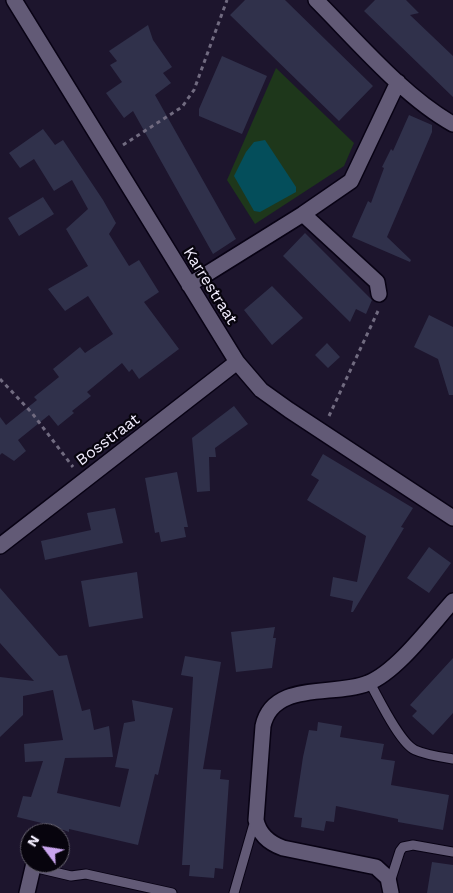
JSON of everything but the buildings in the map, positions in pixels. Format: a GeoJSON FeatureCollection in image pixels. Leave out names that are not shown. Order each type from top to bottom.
{"type":"FeatureCollection","features":[{"type":"Feature","properties":{"kind":"street","name":"Karrestraat"},"geometry":{"type":"LineString","coordinates":[[14,0],[237,362],[261,390],[453,518]]}},
{"type":"Feature","properties":{"kind":"street"},"geometry":{"type":"LineString","coordinates":[[316,0],[398,82],[437,116],[453,124]]}},
{"type":"Feature","properties":{"kind":"street"},"geometry":{"type":"LineString","coordinates":[[189,285],[351,181],[398,82]]}},
{"type":"Feature","properties":{"kind":"street"},"geometry":{"type":"LineString","coordinates":[[302,214],[377,282],[379,294]]}},
{"type":"Feature","properties":{"kind":"street","name":"Bosstraat"},"geometry":{"type":"LineString","coordinates":[[0,546],[237,362]]}},
{"type":"Feature","properties":{"kind":"street"},"geometry":{"type":"LineString","coordinates":[[390,888],[381,869],[372,865],[290,850],[275,846],[263,836],[256,823],[263,726],[268,711],[279,702],[294,695],[354,688],[370,683],[391,668],[453,601]]}},
{"type":"Feature","properties":{"kind":"street"},"geometry":{"type":"LineString","coordinates":[[27,893],[31,873]]}},
{"type":"Feature","properties":{"kind":"lane"},"geometry":{"type":"LineString","coordinates":[[370,683],[402,738],[410,747],[416,751],[453,759]]}},
{"type":"Feature","properties":{"kind":"lane"},"geometry":{"type":"LineString","coordinates":[[234,893],[253,827],[256,823]]}},
{"type":"Feature","properties":{"kind":"lane"},"geometry":{"type":"LineString","coordinates":[[390,888],[402,846],[413,845],[453,852]]}},
{"type":"Feature","properties":{"kind":"lane"},"geometry":{"type":"LineString","coordinates":[[61,873],[71,876],[86,874],[172,893]]}},
{"type":"Feature","properties":{"kind":"path"},"geometry":{"type":"LineString","coordinates":[[109,155],[182,107],[194,90],[227,0]]}},
{"type":"Feature","properties":{"kind":"path"},"geometry":{"type":"LineString","coordinates":[[322,431],[382,304],[379,294]]}},
{"type":"Feature","properties":{"kind":"path"},"geometry":{"type":"LineString","coordinates":[[0,380],[32,413],[84,480]]}},
{"type":"Feature","properties":{"kind":"shaded area"},"geometry":{"type":"Polygon","coordinates":[[[276,68],[354,143],[344,166],[255,224],[227,180],[276,68]]]}},
{"type":"Feature","properties":{"kind":"shaded area"},"geometry":{"type":"Polygon","coordinates":[[[265,140],[296,187],[296,192],[260,212],[254,211],[234,176],[246,152],[254,142],[265,140]]]}}]}
